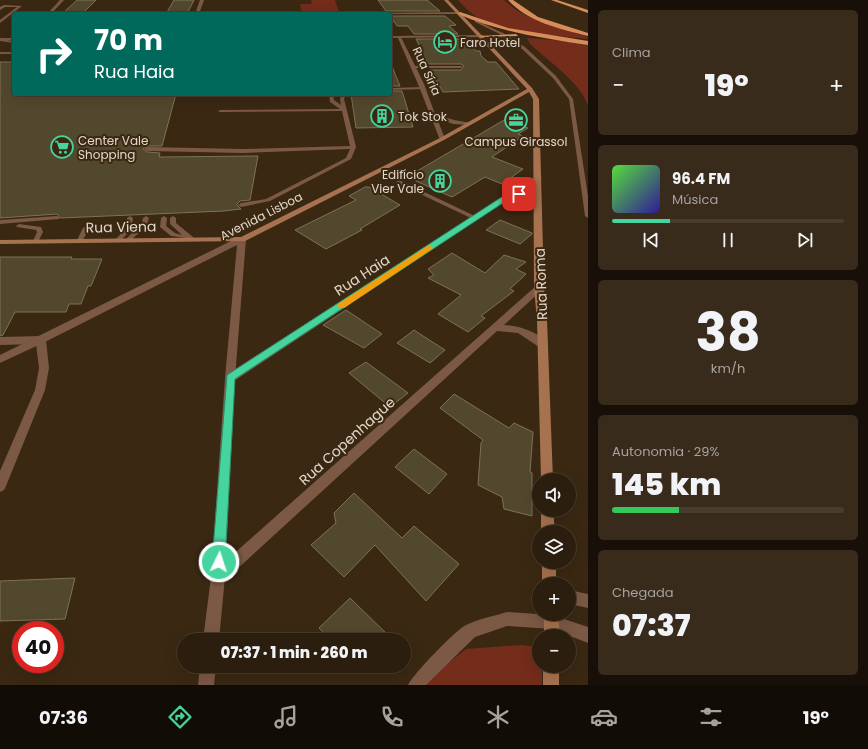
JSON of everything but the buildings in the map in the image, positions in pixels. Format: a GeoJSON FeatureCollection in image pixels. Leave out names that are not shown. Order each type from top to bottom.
{"type":"FeatureCollection","features":[{"type":"Feature","properties":{"kind":"highway"},"geometry":{"type":"LineString","coordinates":[[510,0],[534,17],[588,35]]}},
{"type":"Feature","properties":{"kind":"highway"},"geometry":{"type":"LineString","coordinates":[[553,0],[588,12]]}},
{"type":"Feature","properties":{"kind":"highway"},"geometry":{"type":"LineString","coordinates":[[460,13],[476,21],[534,35],[588,44]]}},
{"type":"Feature","properties":{"kind":"highway"},"geometry":{"type":"LineString","coordinates":[[482,36],[534,35]]}},
{"type":"Feature","properties":{"kind":"main road"},"geometry":{"type":"LineString","coordinates":[[446,0],[482,36],[530,89]]}},
{"type":"Feature","properties":{"kind":"main road","name":"Avenida Lisboa"},"geometry":{"type":"LineString","coordinates":[[242,239],[442,139],[530,89]]}},
{"type":"Feature","properties":{"kind":"main road","name":"Rua Roma"},"geometry":{"type":"LineString","coordinates":[[530,89],[536,99],[539,288],[543,344],[547,473]]}},
{"type":"Feature","properties":{"kind":"main road","name":"Rua Viena"},"geometry":{"type":"LineString","coordinates":[[0,242],[191,238],[242,239]]}},
{"type":"Feature","properties":{"kind":"main road"},"geometry":{"type":"LineString","coordinates":[[552,673],[552,685]]}},
{"type":"Feature","properties":{"kind":"street"},"geometry":{"type":"LineString","coordinates":[[51,12],[62,0]]}},
{"type":"Feature","properties":{"kind":"street"},"geometry":{"type":"LineString","coordinates":[[198,12],[202,0]]}},
{"type":"Feature","properties":{"kind":"street"},"geometry":{"type":"LineString","coordinates":[[392,14],[460,13]]}},
{"type":"Feature","properties":{"kind":"street"},"geometry":{"type":"LineString","coordinates":[[392,37],[482,36]]}},
{"type":"Feature","properties":{"kind":"street","name":"Rua Síria"},"geometry":{"type":"LineString","coordinates":[[399,37],[414,67],[434,115],[442,139]]}},
{"type":"Feature","properties":{"kind":"street"},"geometry":{"type":"LineString","coordinates":[[0,40],[12,40]]}},
{"type":"Feature","properties":{"kind":"street","name":"Rua Síria"},"geometry":{"type":"LineString","coordinates":[[434,115],[453,122],[469,124]]}},
{"type":"Feature","properties":{"kind":"street","name":"Rua Haia"},"geometry":{"type":"LineString","coordinates":[[230,378],[538,177]]}},
{"type":"Feature","properties":{"kind":"street"},"geometry":{"type":"LineString","coordinates":[[510,195],[528,195],[538,199]]}},
{"type":"Feature","properties":{"kind":"street"},"geometry":{"type":"LineString","coordinates":[[212,633],[218,577],[230,378],[242,239]]}},
{"type":"Feature","properties":{"kind":"street","name":"Avenida Lisboa"},"geometry":{"type":"LineString","coordinates":[[0,360],[242,239]]}},
{"type":"Feature","properties":{"kind":"street","name":"Rua Copenhague"},"geometry":{"type":"LineString","coordinates":[[218,577],[539,288]]}},
{"type":"Feature","properties":{"kind":"street"},"geometry":{"type":"LineString","coordinates":[[496,328],[518,328],[527,332],[543,344]]}},
{"type":"Feature","properties":{"kind":"street"},"geometry":{"type":"LineString","coordinates":[[0,341],[42,340],[44,368],[40,390],[0,486]]}},
{"type":"Feature","properties":{"kind":"street"},"geometry":{"type":"LineString","coordinates":[[576,598],[588,601]]}},
{"type":"Feature","properties":{"kind":"street"},"geometry":{"type":"LineString","coordinates":[[416,685],[427,672],[470,631],[507,619],[551,624],[588,635]]}},
{"type":"Feature","properties":{"kind":"street"},"geometry":{"type":"LineString","coordinates":[[206,685],[207,673]]}},
{"type":"Feature","properties":{"kind":"lane"},"geometry":{"type":"LineString","coordinates":[[0,9],[4,6],[14,5],[19,0]]}},
{"type":"Feature","properties":{"kind":"lane"},"geometry":{"type":"LineString","coordinates":[[0,4],[20,6],[12,12]]}},
{"type":"Feature","properties":{"kind":"lane"},"geometry":{"type":"LineString","coordinates":[[0,22],[12,12]]}},
{"type":"Feature","properties":{"kind":"lane"},"geometry":{"type":"LineString","coordinates":[[476,21],[517,42],[558,81],[570,99],[588,216]]}},
{"type":"Feature","properties":{"kind":"lane"},"geometry":{"type":"LineString","coordinates":[[0,53],[12,53]]}},
{"type":"Feature","properties":{"kind":"lane"},"geometry":{"type":"LineString","coordinates":[[414,67],[461,67]]}},
{"type":"Feature","properties":{"kind":"lane"},"geometry":{"type":"LineString","coordinates":[[392,85],[422,86]]}},
{"type":"Feature","properties":{"kind":"lane"},"geometry":{"type":"LineString","coordinates":[[392,89],[422,86]]}},
{"type":"Feature","properties":{"kind":"lane"},"geometry":{"type":"LineString","coordinates":[[331,96],[332,101],[345,110]]}},
{"type":"Feature","properties":{"kind":"lane"},"geometry":{"type":"LineString","coordinates":[[241,205],[268,200],[348,159],[352,147],[342,99],[343,96]]}},
{"type":"Feature","properties":{"kind":"lane"},"geometry":{"type":"LineString","coordinates":[[321,109],[332,101]]}},
{"type":"Feature","properties":{"kind":"lane"},"geometry":{"type":"LineString","coordinates":[[220,111],[345,110]]}},
{"type":"Feature","properties":{"kind":"lane"},"geometry":{"type":"LineString","coordinates":[[148,149],[243,150],[352,147]]}},
{"type":"Feature","properties":{"kind":"lane"},"geometry":{"type":"LineString","coordinates":[[399,182],[475,218]]}},
{"type":"Feature","properties":{"kind":"lane"},"geometry":{"type":"LineString","coordinates":[[0,224],[57,218]]}},
{"type":"Feature","properties":{"kind":"lane"},"geometry":{"type":"LineString","coordinates":[[124,240],[133,218]]}},
{"type":"Feature","properties":{"kind":"lane"},"geometry":{"type":"LineString","coordinates":[[124,240],[139,230],[139,227],[144,226],[146,218]]}},
{"type":"Feature","properties":{"kind":"lane"},"geometry":{"type":"LineString","coordinates":[[164,218],[163,227],[173,235],[191,238]]}},
{"type":"Feature","properties":{"kind":"lane"},"geometry":{"type":"LineString","coordinates":[[173,218],[173,224],[191,238]]}},
{"type":"Feature","properties":{"kind":"lane"},"geometry":{"type":"LineString","coordinates":[[0,224],[34,226],[39,228],[40,232],[36,241]]}},
{"type":"Feature","properties":{"kind":"shaded area"},"geometry":{"type":"Polygon","coordinates":[[[311,0],[335,0],[339,12],[302,12],[300,4],[312,4],[311,0]]]}},
{"type":"Feature","properties":{"kind":"shaded area"},"geometry":{"type":"Polygon","coordinates":[[[458,0],[504,0],[516,10],[529,17],[588,37],[588,39],[530,33],[500,27],[474,15],[458,0]]]}},
{"type":"Feature","properties":{"kind":"shaded area"},"geometry":{"type":"Polygon","coordinates":[[[527,38],[566,41],[588,45],[588,106],[579,89],[530,44],[527,38]]]}},
{"type":"Feature","properties":{"kind":"shaded area"},"geometry":{"type":"Polygon","coordinates":[[[522,645],[532,646],[532,673],[542,673],[542,685],[421,685],[466,649],[522,645]]]}},
{"type":"Feature","properties":{"kind":"slow traffic"},"geometry":{"type":"LineString","coordinates":[[341,306],[429,248]]}},
{"type":"Feature","properties":{"kind":"place","name":"Faro Hotel"},"geometry":{"type":"Point","coordinates":[445,42]}},
{"type":"Feature","properties":{"kind":"place","name":"Tok Stok"},"geometry":{"type":"Point","coordinates":[382,116]}},
{"type":"Feature","properties":{"kind":"place","name":"Campus Girassol"},"geometry":{"type":"Point","coordinates":[516,120]}},
{"type":"Feature","properties":{"kind":"place","name":"Center Vale Shopping"},"geometry":{"type":"Point","coordinates":[62,147]}},
{"type":"Feature","properties":{"kind":"place","name":"Edifício Vier Vale"},"geometry":{"type":"Point","coordinates":[440,181]}},
{"type":"Feature","properties":{"kind":"route"},"geometry":{"type":"LineString","coordinates":[[219,562],[230,378],[510,195],[519,194]]}}]}
